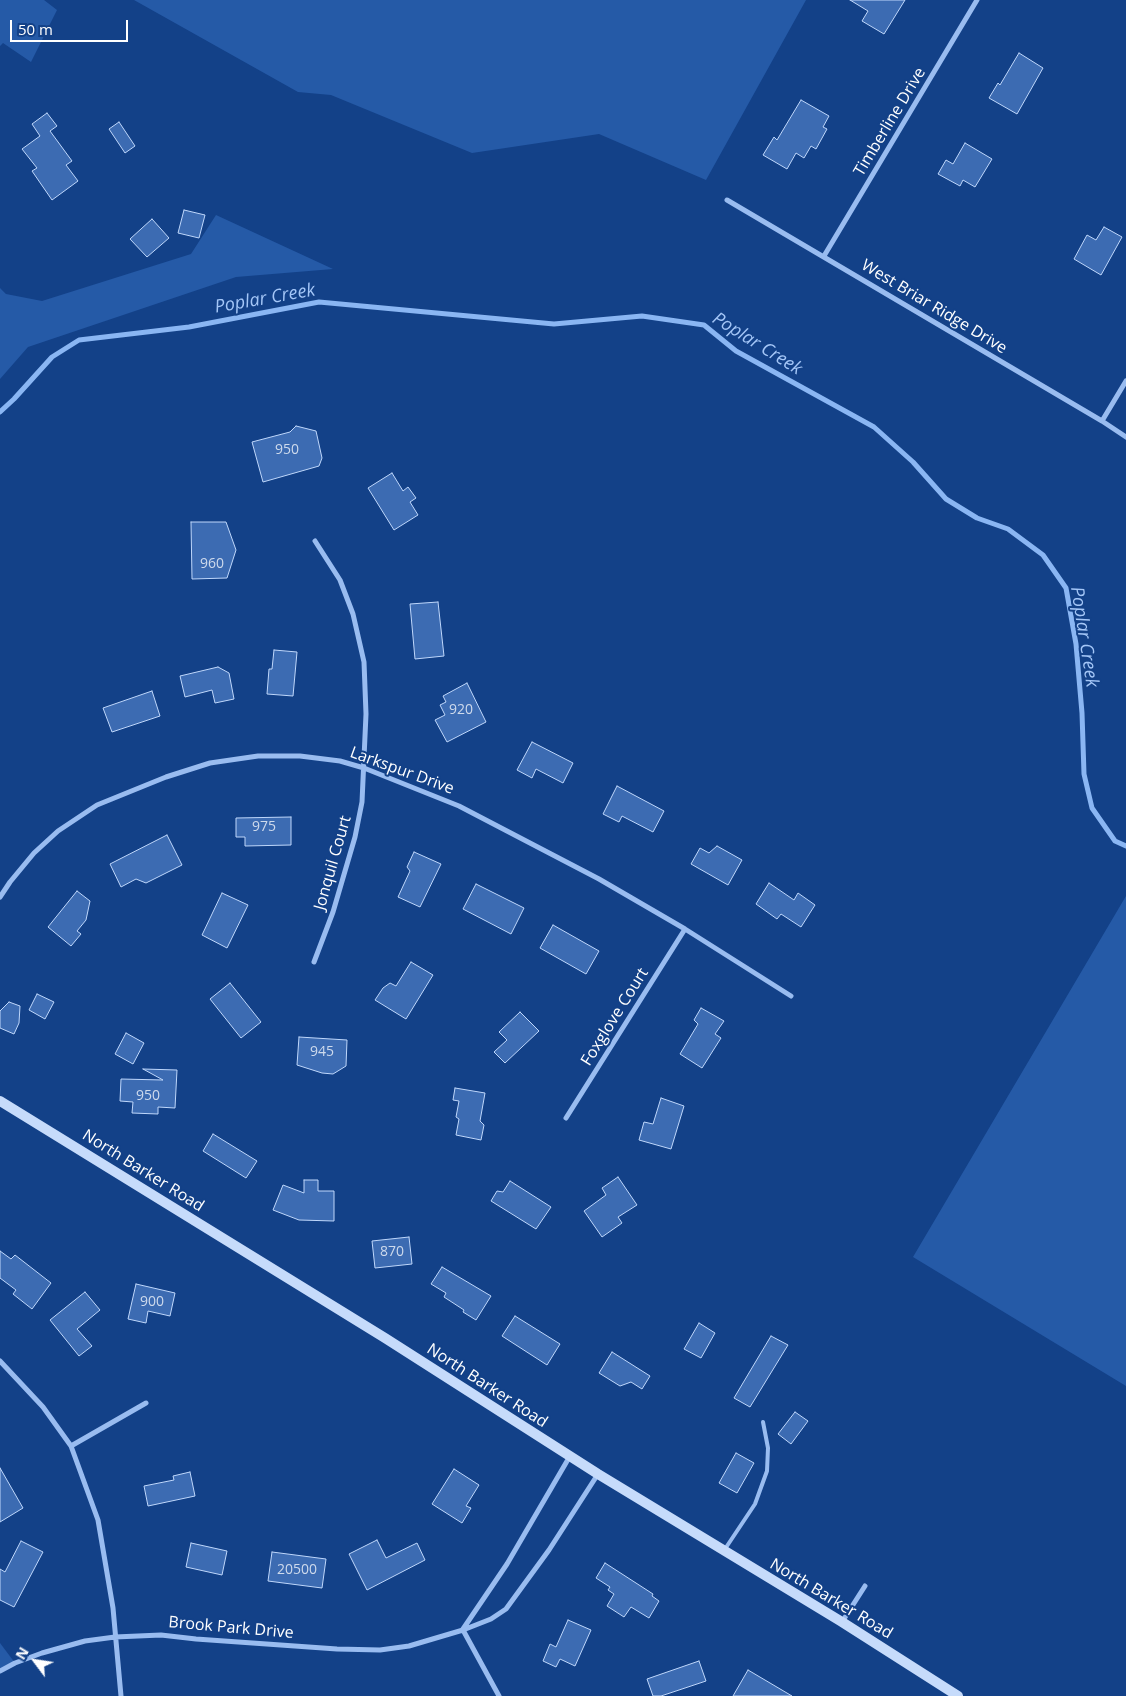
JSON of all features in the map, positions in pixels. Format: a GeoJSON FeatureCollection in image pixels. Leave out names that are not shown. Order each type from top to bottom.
{"type":"FeatureCollection","features":[{"type":"Feature","properties":{"kind":"main road","name":"North Barker Road"},"geometry":{"type":"LineString","coordinates":[[0,1101],[385,1338],[598,1474],[842,1622],[958,1696]]}},
{"type":"Feature","properties":{"kind":"street","name":"Timberline Drive"},"geometry":{"type":"LineString","coordinates":[[824,256],[977,0]]}},
{"type":"Feature","properties":{"kind":"street","name":"West Briar Ridge Drive"},"geometry":{"type":"LineString","coordinates":[[727,200],[1126,437]]}},
{"type":"Feature","properties":{"kind":"street"},"geometry":{"type":"LineString","coordinates":[[1102,421],[1126,381]]}},
{"type":"Feature","properties":{"kind":"street","name":"Jonquil Court"},"geometry":{"type":"LineString","coordinates":[[314,962],[336,902],[355,837],[362,802],[366,714],[364,662],[353,614],[340,580],[315,541]]}},
{"type":"Feature","properties":{"kind":"street","name":"Larkspur Drive"},"geometry":{"type":"LineString","coordinates":[[0,898],[10,882],[34,853],[75,818],[97,804],[166,777],[210,763],[258,756],[300,756],[364,768],[459,806],[599,879],[685,929],[791,996]]}},
{"type":"Feature","properties":{"kind":"street","name":"Foxglove Court"},"geometry":{"type":"LineString","coordinates":[[566,1118],[685,929]]}},
{"type":"Feature","properties":{"kind":"street"},"geometry":{"type":"LineString","coordinates":[[0,1361],[43,1407],[71,1446],[98,1520],[113,1608],[121,1696]]}},
{"type":"Feature","properties":{"kind":"street"},"geometry":{"type":"LineString","coordinates":[[71,1446],[146,1403]]}},
{"type":"Feature","properties":{"kind":"street"},"geometry":{"type":"LineString","coordinates":[[499,1696],[463,1630],[507,1564],[570,1456]]}},
{"type":"Feature","properties":{"kind":"street","name":"Brook Park Drive"},"geometry":{"type":"LineString","coordinates":[[0,1672],[15,1662],[42,1653],[85,1641],[115,1637],[161,1635],[196,1640],[380,1650],[409,1646],[463,1630],[491,1619],[506,1609],[550,1550],[598,1474]]}},
{"type":"Feature","properties":{"kind":"street"},"geometry":{"type":"LineString","coordinates":[[842,1622],[865,1586]]}},
{"type":"Feature","properties":{"kind":"lane"},"geometry":{"type":"LineString","coordinates":[[723,1551],[755,1504],[767,1471],[768,1448],[764,1422]]}},
{"type":"Feature","properties":{"kind":"shaded area"},"geometry":{"type":"Polygon","coordinates":[[[0,0],[44,0],[57,10],[31,62],[3,43],[0,46],[0,0]]]}},
{"type":"Feature","properties":{"kind":"shaded area"},"geometry":{"type":"Polygon","coordinates":[[[134,0],[806,0],[706,180],[599,134],[472,153],[331,95],[298,92],[134,0]]]}},
{"type":"Feature","properties":{"kind":"shaded area"},"geometry":{"type":"Polygon","coordinates":[[[216,215],[333,269],[236,277],[28,347],[0,379],[0,288],[6,294],[42,301],[191,254],[216,215]]]}},
{"type":"Feature","properties":{"kind":"shaded area"},"geometry":{"type":"Polygon","coordinates":[[[1126,896],[1126,1386],[913,1257],[1126,896]]]}},
{"type":"Feature","properties":{"kind":"shaded area"},"geometry":{"type":"Polygon","coordinates":[[[0,1643],[15,1663],[0,1671],[0,1643]]]}},
{"type":"Feature","properties":{"kind":"building"},"geometry":{"type":"Polygon","coordinates":[[[850,0],[905,0],[884,34],[862,21],[868,11],[850,0]]]}},
{"type":"Feature","properties":{"kind":"building"},"geometry":{"type":"Polygon","coordinates":[[[1019,53],[1043,68],[1017,114],[989,98],[998,83],[1000,85],[1019,53]]]}},
{"type":"Feature","properties":{"kind":"building"},"geometry":{"type":"Polygon","coordinates":[[[801,100],[829,116],[823,127],[827,129],[816,149],[811,146],[804,158],[796,153],[787,169],[763,155],[774,137],[777,140],[801,100]]]}},
{"type":"Feature","properties":{"kind":"building"},"geometry":{"type":"Polygon","coordinates":[[[47,113],[57,126],[50,131],[72,161],[66,165],[78,181],[52,200],[32,171],[37,168],[22,149],[40,136],[32,124],[47,113]]]}},
{"type":"Feature","properties":{"kind":"building"},"geometry":{"type":"Polygon","coordinates":[[[119,122],[135,146],[125,153],[109,129],[119,122]]]}},
{"type":"Feature","properties":{"kind":"building"},"geometry":{"type":"Polygon","coordinates":[[[965,143],[992,159],[975,187],[963,180],[960,186],[938,174],[946,160],[953,164],[965,143]]]}},
{"type":"Feature","properties":{"kind":"building"},"geometry":{"type":"Polygon","coordinates":[[[184,210],[205,215],[199,238],[178,233],[184,210]]]}},
{"type":"Feature","properties":{"kind":"building"},"geometry":{"type":"Polygon","coordinates":[[[152,219],[169,238],[147,257],[130,239],[152,219]]]}},
{"type":"Feature","properties":{"kind":"building"},"geometry":{"type":"Polygon","coordinates":[[[1104,227],[1122,237],[1101,275],[1074,259],[1087,235],[1096,240],[1104,227]]]}},
{"type":"Feature","properties":{"kind":"building"},"geometry":{"type":"Polygon","coordinates":[[[296,426],[316,431],[322,458],[319,466],[263,482],[252,442],[290,432],[296,426]]]}},
{"type":"Feature","properties":{"kind":"building"},"geometry":{"type":"Polygon","coordinates":[[[392,473],[403,491],[408,487],[416,498],[410,502],[418,515],[394,530],[368,488],[392,473]]]}},
{"type":"Feature","properties":{"kind":"building"},"geometry":{"type":"Polygon","coordinates":[[[191,522],[226,522],[236,550],[227,578],[192,579],[191,522]]]}},
{"type":"Feature","properties":{"kind":"building"},"geometry":{"type":"Polygon","coordinates":[[[438,602],[444,656],[415,659],[410,604],[438,602]]]}},
{"type":"Feature","properties":{"kind":"building"},"geometry":{"type":"Polygon","coordinates":[[[274,650],[297,652],[293,696],[267,694],[269,669],[272,669],[274,650]]]}},
{"type":"Feature","properties":{"kind":"building"},"geometry":{"type":"Polygon","coordinates":[[[218,667],[229,673],[234,699],[215,703],[212,690],[185,697],[180,676],[218,667]]]}},
{"type":"Feature","properties":{"kind":"building"},"geometry":{"type":"Polygon","coordinates":[[[467,683],[486,722],[447,742],[435,720],[445,715],[440,705],[446,702],[443,696],[467,683]]]}},
{"type":"Feature","properties":{"kind":"building"},"geometry":{"type":"Polygon","coordinates":[[[152,691],[160,716],[112,732],[103,708],[152,691]]]}},
{"type":"Feature","properties":{"kind":"building"},"geometry":{"type":"Polygon","coordinates":[[[532,742],[573,763],[563,783],[536,769],[532,778],[517,770],[532,742]]]}},
{"type":"Feature","properties":{"kind":"building"},"geometry":{"type":"Polygon","coordinates":[[[617,786],[664,811],[653,832],[622,816],[619,822],[603,814],[617,786]]]}},
{"type":"Feature","properties":{"kind":"building"},"geometry":{"type":"Polygon","coordinates":[[[291,817],[291,845],[245,846],[245,837],[236,837],[236,818],[291,817]]]}},
{"type":"Feature","properties":{"kind":"building"},"geometry":{"type":"Polygon","coordinates":[[[167,835],[182,865],[146,883],[136,879],[121,887],[110,864],[167,835]]]}},
{"type":"Feature","properties":{"kind":"building"},"geometry":{"type":"Polygon","coordinates":[[[717,846],[742,860],[728,885],[691,864],[700,848],[709,853],[717,846]]]}},
{"type":"Feature","properties":{"kind":"building"},"geometry":{"type":"Polygon","coordinates":[[[414,852],[441,864],[420,907],[398,897],[410,871],[407,867],[414,852]]]}},
{"type":"Feature","properties":{"kind":"building"},"geometry":{"type":"Polygon","coordinates":[[[769,883],[794,900],[798,893],[815,905],[801,927],[781,914],[777,919],[756,904],[769,883]]]}},
{"type":"Feature","properties":{"kind":"building"},"geometry":{"type":"Polygon","coordinates":[[[476,884],[524,908],[511,934],[463,909],[476,884]]]}},
{"type":"Feature","properties":{"kind":"building"},"geometry":{"type":"Polygon","coordinates":[[[77,891],[90,901],[86,920],[77,931],[81,934],[71,946],[48,927],[77,891]]]}},
{"type":"Feature","properties":{"kind":"building"},"geometry":{"type":"Polygon","coordinates":[[[222,893],[248,905],[227,948],[202,935],[222,893]]]}},
{"type":"Feature","properties":{"kind":"building"},"geometry":{"type":"Polygon","coordinates":[[[553,925],[599,951],[586,974],[540,948],[553,925]]]}},
{"type":"Feature","properties":{"kind":"building"},"geometry":{"type":"Polygon","coordinates":[[[411,962],[433,975],[406,1019],[375,1000],[383,988],[390,983],[396,986],[411,962]]]}},
{"type":"Feature","properties":{"kind":"building"},"geometry":{"type":"Polygon","coordinates":[[[230,983],[261,1022],[241,1038],[210,999],[230,983]]]}},
{"type":"Feature","properties":{"kind":"building"},"geometry":{"type":"Polygon","coordinates":[[[37,994],[54,1002],[45,1019],[29,1010],[37,994]]]}},
{"type":"Feature","properties":{"kind":"building"},"geometry":{"type":"Polygon","coordinates":[[[9,1002],[20,1006],[19,1023],[14,1034],[0,1028],[0,1011],[9,1002]]]}},
{"type":"Feature","properties":{"kind":"building"},"geometry":{"type":"Polygon","coordinates":[[[701,1008],[724,1021],[715,1034],[721,1038],[702,1068],[680,1054],[698,1024],[694,1020],[701,1008]]]}},
{"type":"Feature","properties":{"kind":"building"},"geometry":{"type":"Polygon","coordinates":[[[520,1012],[539,1031],[505,1063],[494,1052],[507,1040],[499,1032],[520,1012]]]}},
{"type":"Feature","properties":{"kind":"building"},"geometry":{"type":"Polygon","coordinates":[[[126,1033],[144,1043],[133,1064],[115,1054],[126,1033]]]}},
{"type":"Feature","properties":{"kind":"building"},"geometry":{"type":"Polygon","coordinates":[[[299,1037],[347,1040],[346,1066],[333,1074],[322,1073],[297,1065],[299,1037]]]}},
{"type":"Feature","properties":{"kind":"building"},"geometry":{"type":"Polygon","coordinates":[[[143,1069],[177,1070],[175,1108],[158,1107],[158,1114],[132,1113],[133,1102],[120,1101],[121,1079],[163,1080],[143,1069]]]}},
{"type":"Feature","properties":{"kind":"building"},"geometry":{"type":"Polygon","coordinates":[[[455,1088],[485,1093],[480,1121],[484,1125],[481,1140],[456,1135],[459,1119],[456,1117],[459,1101],[453,1100],[455,1088]]]}},
{"type":"Feature","properties":{"kind":"building"},"geometry":{"type":"Polygon","coordinates":[[[661,1098],[684,1106],[671,1149],[639,1140],[644,1122],[653,1124],[661,1098]]]}},
{"type":"Feature","properties":{"kind":"building"},"geometry":{"type":"Polygon","coordinates":[[[213,1134],[257,1161],[246,1178],[203,1151],[213,1134]]]}},
{"type":"Feature","properties":{"kind":"building"},"geometry":{"type":"Polygon","coordinates":[[[618,1177],[637,1205],[618,1217],[622,1223],[602,1237],[584,1211],[606,1195],[602,1188],[618,1177]]]}},
{"type":"Feature","properties":{"kind":"building"},"geometry":{"type":"Polygon","coordinates":[[[304,1180],[318,1180],[318,1191],[334,1191],[334,1221],[299,1220],[273,1210],[283,1185],[304,1193],[304,1180]]]}},
{"type":"Feature","properties":{"kind":"building"},"geometry":{"type":"Polygon","coordinates":[[[510,1181],[551,1207],[536,1229],[491,1201],[497,1191],[503,1192],[510,1181]]]}},
{"type":"Feature","properties":{"kind":"building"},"geometry":{"type":"Polygon","coordinates":[[[409,1237],[412,1264],[375,1268],[372,1241],[409,1237]]]}},
{"type":"Feature","properties":{"kind":"building"},"geometry":{"type":"Polygon","coordinates":[[[0,1251],[11,1259],[15,1255],[51,1283],[32,1309],[13,1294],[16,1290],[0,1278],[0,1251]]]}},
{"type":"Feature","properties":{"kind":"building"},"geometry":{"type":"Polygon","coordinates":[[[442,1267],[491,1296],[476,1320],[444,1297],[446,1293],[431,1284],[442,1267]]]}},
{"type":"Feature","properties":{"kind":"building"},"geometry":{"type":"Polygon","coordinates":[[[136,1284],[175,1293],[170,1316],[148,1311],[146,1323],[128,1319],[136,1284]]]}},
{"type":"Feature","properties":{"kind":"building"},"geometry":{"type":"Polygon","coordinates":[[[85,1292],[100,1310],[77,1329],[92,1346],[79,1356],[50,1320],[85,1292]]]}},
{"type":"Feature","properties":{"kind":"building"},"geometry":{"type":"Polygon","coordinates":[[[515,1316],[560,1344],[547,1365],[502,1336],[515,1316]]]}},
{"type":"Feature","properties":{"kind":"building"},"geometry":{"type":"Polygon","coordinates":[[[699,1323],[715,1333],[701,1358],[684,1349],[699,1323]]]}},
{"type":"Feature","properties":{"kind":"building"},"geometry":{"type":"Polygon","coordinates":[[[771,1336],[788,1345],[750,1407],[734,1398],[771,1336]]]}},
{"type":"Feature","properties":{"kind":"building"},"geometry":{"type":"Polygon","coordinates":[[[612,1352],[650,1376],[642,1389],[631,1382],[620,1386],[599,1373],[612,1352]]]}},
{"type":"Feature","properties":{"kind":"building"},"geometry":{"type":"Polygon","coordinates":[[[795,1412],[808,1421],[791,1444],[778,1434],[795,1412]]]}},
{"type":"Feature","properties":{"kind":"building"},"geometry":{"type":"Polygon","coordinates":[[[736,1453],[754,1463],[737,1493],[719,1483],[736,1453]]]}},
{"type":"Feature","properties":{"kind":"building"},"geometry":{"type":"Polygon","coordinates":[[[0,1468],[23,1508],[0,1522],[0,1468]]]}},
{"type":"Feature","properties":{"kind":"building"},"geometry":{"type":"Polygon","coordinates":[[[454,1469],[479,1485],[466,1506],[471,1508],[462,1523],[432,1504],[454,1469]]]}},
{"type":"Feature","properties":{"kind":"building"},"geometry":{"type":"Polygon","coordinates":[[[190,1472],[195,1496],[148,1506],[144,1486],[174,1480],[173,1476],[190,1472]]]}},
{"type":"Feature","properties":{"kind":"building"},"geometry":{"type":"Polygon","coordinates":[[[377,1540],[386,1558],[417,1543],[425,1560],[367,1590],[349,1554],[377,1540]]]}},
{"type":"Feature","properties":{"kind":"building"},"geometry":{"type":"Polygon","coordinates":[[[21,1541],[43,1552],[14,1607],[0,1600],[0,1569],[5,1572],[21,1541]]]}},
{"type":"Feature","properties":{"kind":"building"},"geometry":{"type":"Polygon","coordinates":[[[191,1543],[227,1551],[222,1575],[186,1567],[191,1543]]]}},
{"type":"Feature","properties":{"kind":"building"},"geometry":{"type":"Polygon","coordinates":[[[272,1552],[326,1559],[322,1588],[268,1581],[272,1552]]]}},
{"type":"Feature","properties":{"kind":"building"},"geometry":{"type":"Polygon","coordinates":[[[605,1563],[653,1594],[652,1596],[659,1601],[649,1618],[631,1607],[624,1617],[607,1606],[614,1594],[608,1590],[610,1587],[596,1578],[605,1563]]]}},
{"type":"Feature","properties":{"kind":"building"},"geometry":{"type":"Polygon","coordinates":[[[568,1620],[591,1630],[575,1666],[560,1659],[556,1667],[543,1661],[550,1644],[556,1647],[568,1620]]]}},
{"type":"Feature","properties":{"kind":"building"},"geometry":{"type":"Polygon","coordinates":[[[699,1661],[706,1681],[661,1696],[653,1696],[647,1679],[699,1661]]]}},
{"type":"Feature","properties":{"kind":"building"},"geometry":{"type":"Polygon","coordinates":[[[748,1670],[792,1696],[733,1696],[748,1670]]]}},
{"type":"Feature","properties":{"kind":"waterway","name":"Poplar Creek"},"geometry":{"type":"LineString","coordinates":[[0,412],[52,357],[79,340],[189,327],[319,302],[554,324],[642,316],[704,325],[736,351],[874,427],[913,462],[946,499],[977,518],[1008,529],[1043,555],[1066,588],[1076,644],[1082,713],[1084,774],[1092,808],[1115,841],[1126,846]]}}]}
